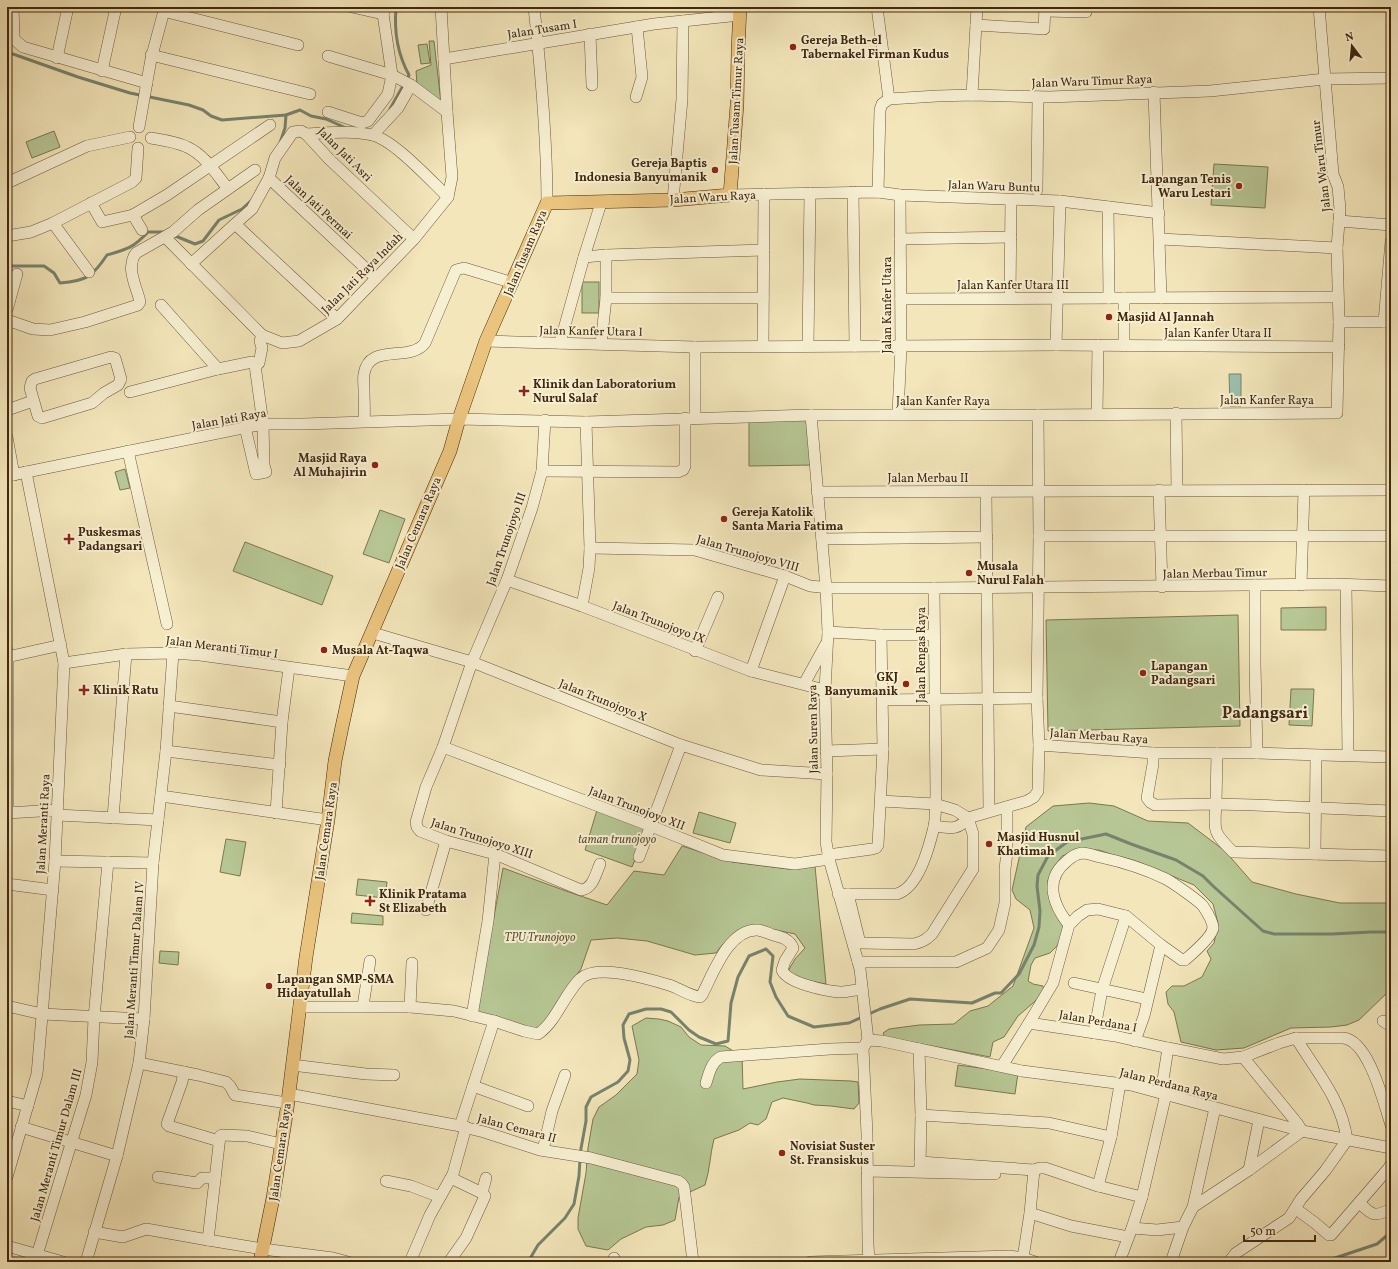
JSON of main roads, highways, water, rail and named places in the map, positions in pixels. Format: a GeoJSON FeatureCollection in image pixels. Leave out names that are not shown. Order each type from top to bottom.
{"type":"FeatureCollection","features":[{"type":"Feature","properties":{"kind":"main road","name":"Jalan Tusam Timur Raya"},"geometry":{"type":"LineString","coordinates":[[730,195],[737,105],[740,11]]}},
{"type":"Feature","properties":{"kind":"main road","name":"Jalan Waru Raya"},"geometry":{"type":"LineString","coordinates":[[547,203],[601,203],[673,200],[730,195]]}},
{"type":"Feature","properties":{"kind":"main road","name":"Jalan Tusam Raya"},"geometry":{"type":"LineString","coordinates":[[459,419],[486,342],[547,203]]}},
{"type":"Feature","properties":{"kind":"main road","name":"Jalan Cemara Raya"},"geometry":{"type":"LineString","coordinates":[[262,1256],[274,1198],[299,1006],[328,820],[335,761],[353,676],[373,633],[450,451],[459,419]]}},
{"type":"Feature","properties":{"kind":"waterway"},"geometry":{"type":"LineString","coordinates":[[398,7],[396,8],[396,34],[402,59],[409,75],[407,79]]}},
{"type":"Feature","properties":{"kind":"waterway"},"geometry":{"type":"LineString","coordinates":[[7,54],[13,54],[78,77],[130,93],[189,105],[203,110],[211,116],[222,120],[286,115],[300,110],[311,116],[326,119],[346,128]]}},
{"type":"Feature","properties":{"kind":"waterway"},"geometry":{"type":"LineString","coordinates":[[390,109],[404,84]]}},
{"type":"Feature","properties":{"kind":"waterway"},"geometry":{"type":"LineString","coordinates":[[280,143],[285,128],[286,115]]}},
{"type":"Feature","properties":{"kind":"waterway"},"geometry":{"type":"LineString","coordinates":[[173,235],[195,244],[203,241],[219,220],[242,209],[253,199]]}},
{"type":"Feature","properties":{"kind":"waterway"},"geometry":{"type":"LineString","coordinates":[[7,266],[44,266],[54,273],[60,283],[77,281],[93,273],[107,255],[130,247],[138,242],[148,232],[166,232]]}},
{"type":"Feature","properties":{"kind":"waterway"},"geometry":{"type":"LineString","coordinates":[[580,1154],[586,1121],[586,1107],[591,1097],[618,1082],[628,1071],[630,1060],[624,1038],[623,1025],[629,1014],[646,1009],[661,1009],[671,1012],[689,1030],[699,1037],[716,1044],[728,1041],[731,1003],[738,977],[749,956],[766,949],[773,956],[770,982],[776,997],[788,1016],[814,1027],[849,1023],[880,1009],[910,999],[972,1003],[995,993],[1001,993],[1019,974],[1034,945],[1039,927],[1040,911],[1037,886],[1038,875],[1048,856],[1067,842],[1106,834],[1176,860],[1203,876],[1263,931],[1274,934],[1391,932]]}},
{"type":"Feature","properties":{"kind":"waterway"},"geometry":{"type":"LineString","coordinates":[[528,1262],[538,1245],[565,1218],[574,1204],[579,1176],[580,1159]]}},
{"type":"Feature","properties":{"kind":"waterway"},"geometry":{"type":"LineString","coordinates":[[1307,1262],[1329,1260],[1377,1244],[1391,1232]]}},
{"type":"Feature","properties":{"kind":"place","name":"Gereja Beth-el Tabernakel Firman Kudus"},"geometry":{"type":"Point","coordinates":[793,47]}},
{"type":"Feature","properties":{"kind":"place","name":"Gereja Baptis Indonesia Banyumanik"},"geometry":{"type":"Point","coordinates":[715,170]}},
{"type":"Feature","properties":{"kind":"place","name":"Lapangan Tenis Waru Lestari"},"geometry":{"type":"Point","coordinates":[1239,186]}},
{"type":"Feature","properties":{"kind":"place","name":"Masjid Al Jannah"},"geometry":{"type":"Point","coordinates":[1109,317]}},
{"type":"Feature","properties":{"kind":"place","name":"Klinik dan Laboratorium Nurul Salaf"},"geometry":{"type":"Point","coordinates":[524,391]}},
{"type":"Feature","properties":{"kind":"place","name":"Masjid Raya Al Muhajirin"},"geometry":{"type":"Point","coordinates":[375,465]}},
{"type":"Feature","properties":{"kind":"place","name":"Gereja Katolik Santa Maria Fatima"},"geometry":{"type":"Point","coordinates":[724,519]}},
{"type":"Feature","properties":{"kind":"place","name":"Puskesmas Padangsari"},"geometry":{"type":"Point","coordinates":[69,539]}},
{"type":"Feature","properties":{"kind":"place","name":"Musala Nurul Falah"},"geometry":{"type":"Point","coordinates":[969,573]}},
{"type":"Feature","properties":{"kind":"place","name":"Musala At-Taqwa"},"geometry":{"type":"Point","coordinates":[324,650]}},
{"type":"Feature","properties":{"kind":"place","name":"Lapangan Padangsari"},"geometry":{"type":"Point","coordinates":[1143,673]}},
{"type":"Feature","properties":{"kind":"place","name":"GKJ Banyumanik"},"geometry":{"type":"Point","coordinates":[906,684]}},
{"type":"Feature","properties":{"kind":"place","name":"Klinik Ratu"},"geometry":{"type":"Point","coordinates":[84,690]}},
{"type":"Feature","properties":{"kind":"place","name":"Masjid Husnul Khatimah"},"geometry":{"type":"Point","coordinates":[989,844]}},
{"type":"Feature","properties":{"kind":"place","name":"Klinik Pratama St Elizabeth"},"geometry":{"type":"Point","coordinates":[370,901]}},
{"type":"Feature","properties":{"kind":"place","name":"Lapangan SMP-SMA Hidayatullah"},"geometry":{"type":"Point","coordinates":[269,986]}},
{"type":"Feature","properties":{"kind":"place","name":"Novisiat Suster St. Fransiskus"},"geometry":{"type":"Point","coordinates":[782,1153]}},
{"type":"Feature","properties":{"kind":"district","name":"Padangsari"},"geometry":{"type":"Point","coordinates":[1265,712]}},
{"type":"Feature","properties":{"kind":"park label","name":"taman trunojoyo"},"geometry":{"type":"Point","coordinates":[617,839]}},
{"type":"Feature","properties":{"kind":"park label","name":"TPU Trunojoyo"},"geometry":{"type":"Point","coordinates":[540,937]}}]}
